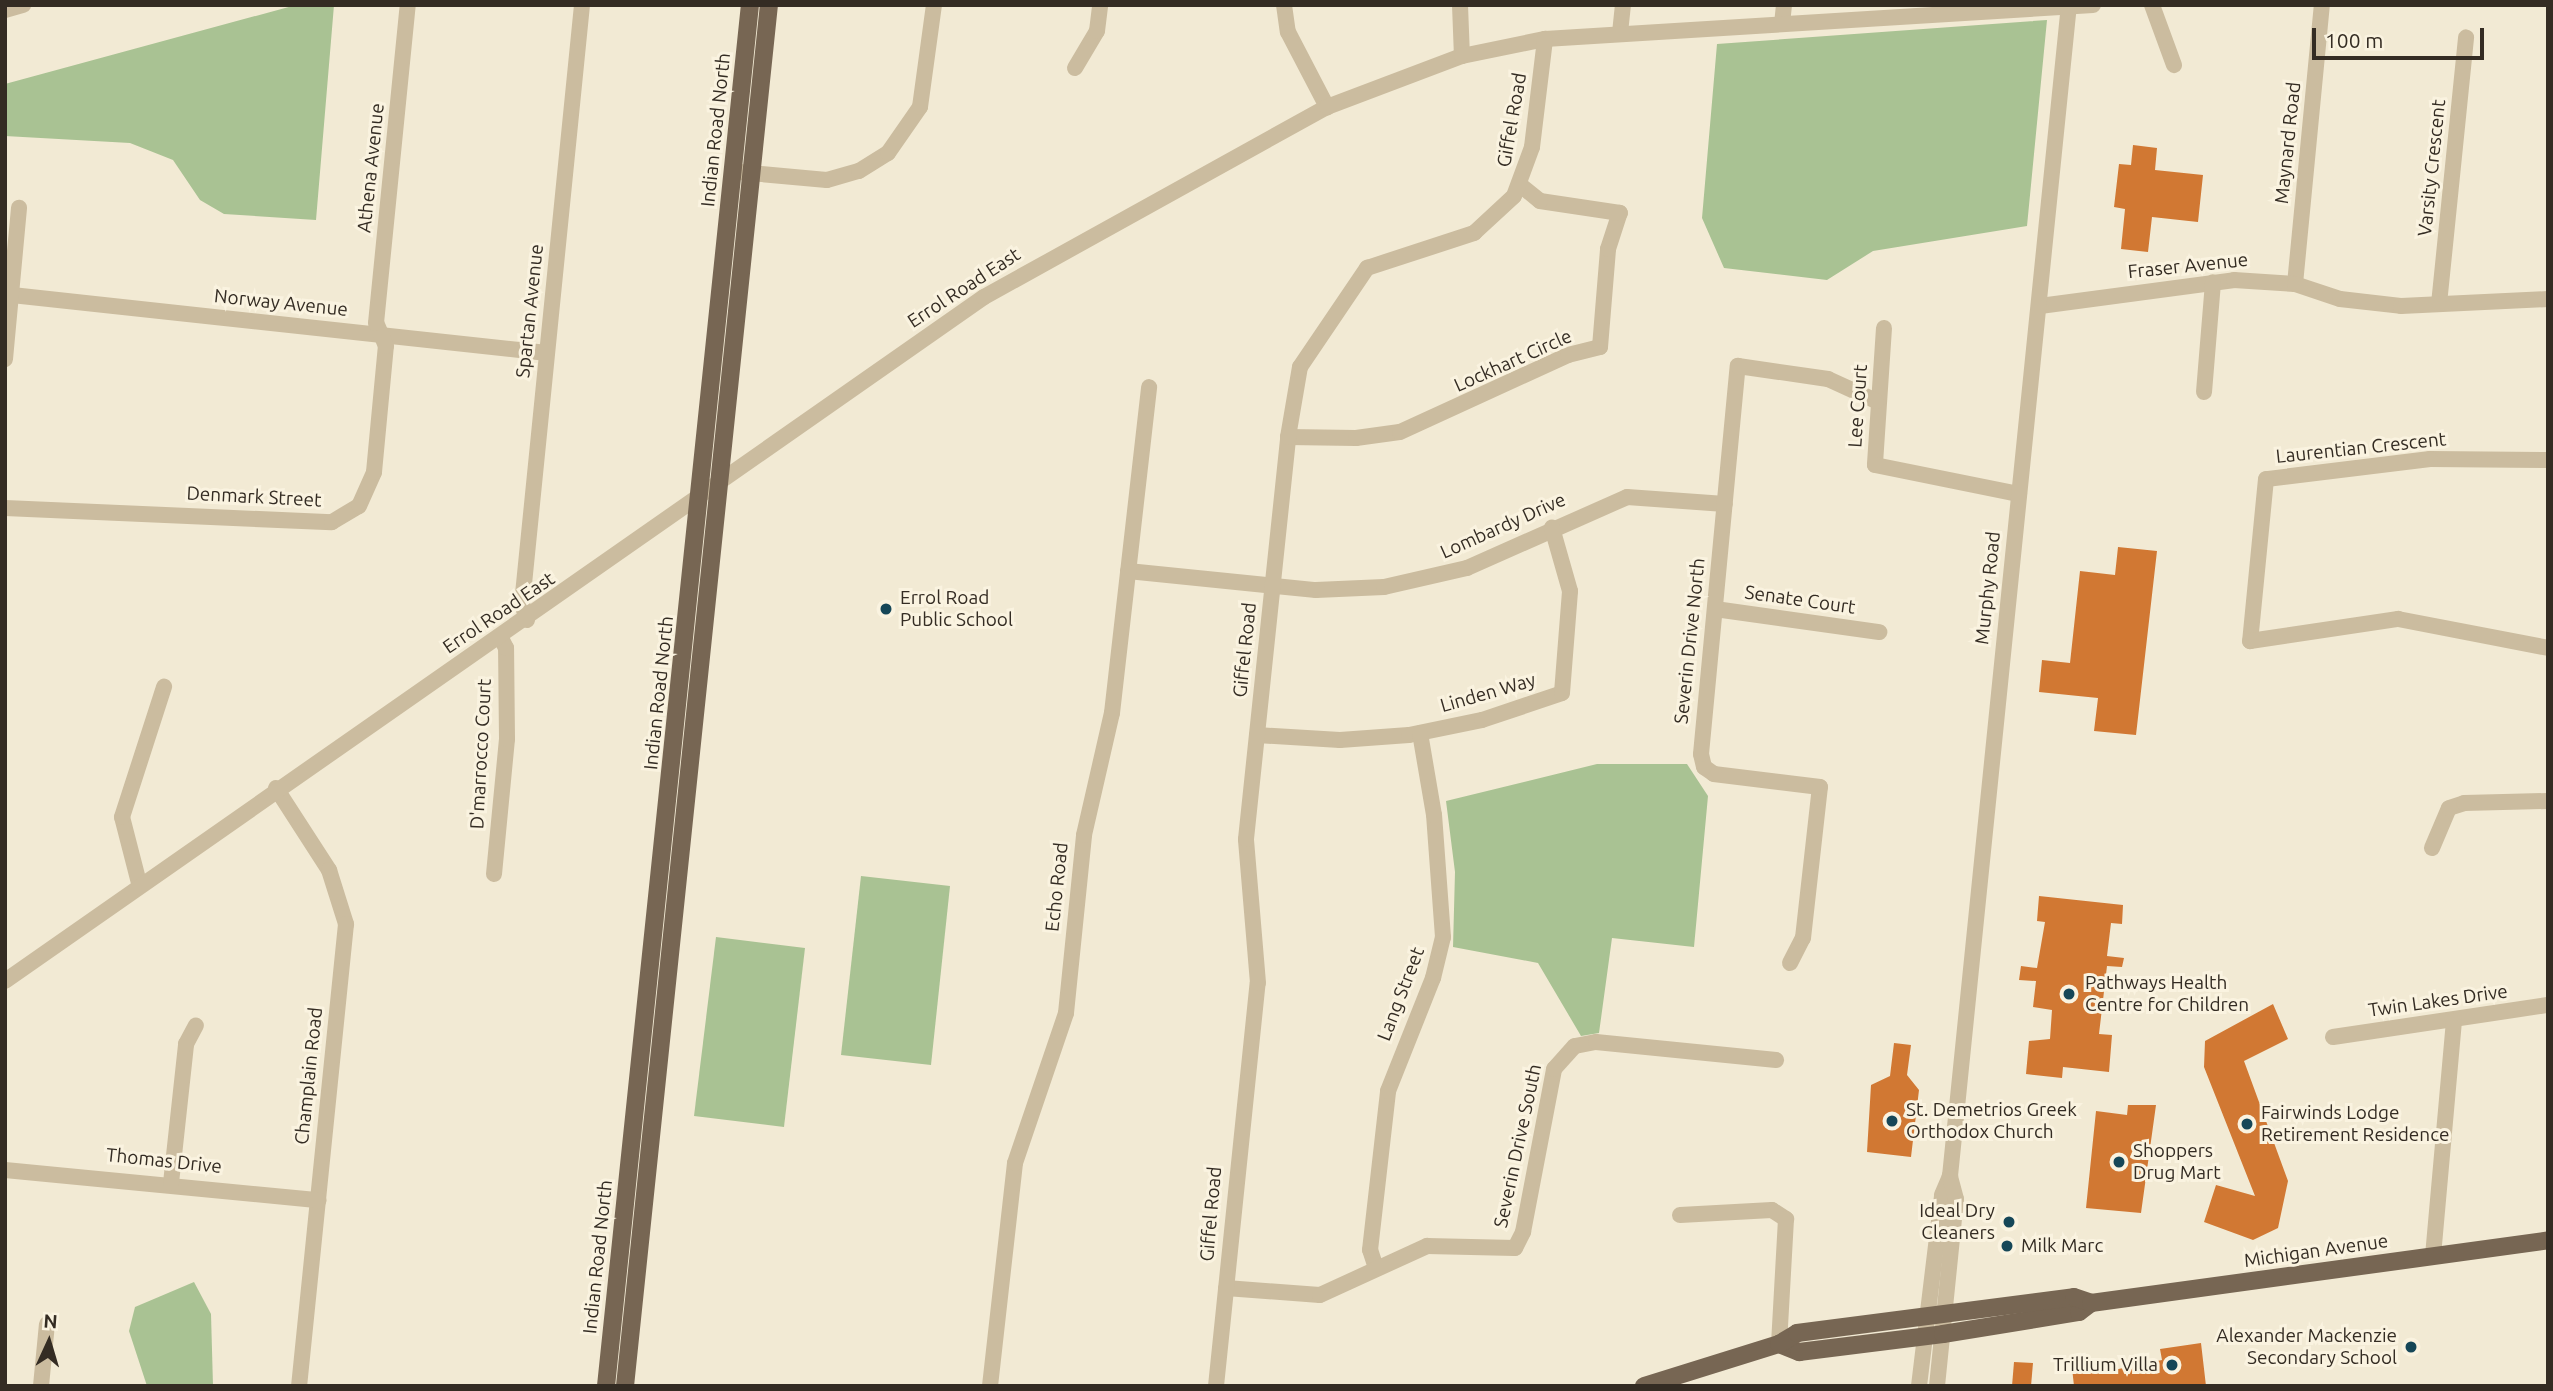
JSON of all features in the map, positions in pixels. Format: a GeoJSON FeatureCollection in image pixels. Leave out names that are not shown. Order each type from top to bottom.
{"type":"FeatureCollection","features":[{"type":"Feature","properties":{"kind":"main road","name":"Indian Road North"},"geometry":{"type":"LineString","coordinates":[[606,1386],[702,496],[750,5]]}},
{"type":"Feature","properties":{"kind":"main road","name":"Indian Road North"},"geometry":{"type":"LineString","coordinates":[[625,1386],[724,481],[769,5]]}},
{"type":"Feature","properties":{"kind":"main road","name":"Michigan Avenue"},"geometry":{"type":"LineString","coordinates":[[1779,1344],[1799,1352],[1942,1334],[2078,1312],[2091,1303],[2548,1240]]}},
{"type":"Feature","properties":{"kind":"main road","name":"Michigan Avenue"},"geometry":{"type":"LineString","coordinates":[[1644,1386],[1779,1344],[1797,1334],[2074,1297],[2091,1303]]}},
{"type":"Feature","properties":{"kind":"street"},"geometry":{"type":"LineString","coordinates":[[5,10],[23,5]]}},
{"type":"Feature","properties":{"kind":"street","name":"Athena Avenue"},"geometry":{"type":"LineString","coordinates":[[378,334],[408,5]]}},
{"type":"Feature","properties":{"kind":"street","name":"Spartan Avenue"},"geometry":{"type":"LineString","coordinates":[[527,620],[522,604],[582,5]]}},
{"type":"Feature","properties":{"kind":"street"},"geometry":{"type":"LineString","coordinates":[[733,172],[838,179],[868,167],[895,146],[916,118],[924,92],[934,5]]}},
{"type":"Feature","properties":{"kind":"street"},"geometry":{"type":"LineString","coordinates":[[1075,68],[1097,31],[1100,5]]}},
{"type":"Feature","properties":{"kind":"street"},"geometry":{"type":"LineString","coordinates":[[1284,5],[1288,32],[1327,107]]}},
{"type":"Feature","properties":{"kind":"street"},"geometry":{"type":"LineString","coordinates":[[1460,5],[1461,55]]}},
{"type":"Feature","properties":{"kind":"street"},"geometry":{"type":"LineString","coordinates":[[1620,33],[1623,5]]}},
{"type":"Feature","properties":{"kind":"street"},"geometry":{"type":"LineString","coordinates":[[1782,24],[1784,5]]}},
{"type":"Feature","properties":{"kind":"street","name":"Errol Road East"},"geometry":{"type":"LineString","coordinates":[[5,981],[139,883],[527,620],[984,297],[1327,107],[1461,55],[1545,39],[2093,5]]}},
{"type":"Feature","properties":{"kind":"street"},"geometry":{"type":"LineString","coordinates":[[2152,5],[2174,65]]}},
{"type":"Feature","properties":{"kind":"street","name":"Maynard Road"},"geometry":{"type":"LineString","coordinates":[[2295,284],[2322,5]]}},
{"type":"Feature","properties":{"kind":"street","name":"Murphy Road"},"geometry":{"type":"LineString","coordinates":[[1937,1386],[1942,1334],[1936,1314],[1942,1195],[1950,1176],[2069,7]]}},
{"type":"Feature","properties":{"kind":"street","name":"Varsity Crescent"},"geometry":{"type":"LineString","coordinates":[[2439,304],[2466,37]]}},
{"type":"Feature","properties":{"kind":"street","name":"Giffel Road"},"geometry":{"type":"LineString","coordinates":[[1216,1386],[1258,983],[1245,874],[1288,437],[1300,367],[1356,277],[1381,259],[1474,233],[1520,186],[1532,148],[1545,39]]}},
{"type":"Feature","properties":{"kind":"street","name":"Lockhart Circle"},"geometry":{"type":"LineString","coordinates":[[1288,437],[1356,438],[1400,432],[1568,355],[1600,347],[1608,249],[1620,212],[1540,201],[1520,186]]}},
{"type":"Feature","properties":{"kind":"street"},"geometry":{"type":"LineString","coordinates":[[5,359],[19,208]]}},
{"type":"Feature","properties":{"kind":"street"},"geometry":{"type":"LineString","coordinates":[[2204,392],[2213,282]]}},
{"type":"Feature","properties":{"kind":"street","name":"Fraser Avenue"},"geometry":{"type":"LineString","coordinates":[[2040,306],[2213,282],[2295,284],[2340,299],[2400,306],[2548,299]]}},
{"type":"Feature","properties":{"kind":"street","name":"Norway Avenue"},"geometry":{"type":"LineString","coordinates":[[12,295],[547,353]]}},
{"type":"Feature","properties":{"kind":"street","name":"Lee Court"},"geometry":{"type":"LineString","coordinates":[[1884,328],[1876,401],[1875,465],[2019,494]]}},
{"type":"Feature","properties":{"kind":"street","name":"Denmark Street"},"geometry":{"type":"LineString","coordinates":[[5,508],[306,522],[332,522],[350,514],[369,493],[374,472],[386,346],[378,334]]}},
{"type":"Feature","properties":{"kind":"street","name":"Severin Drive North"},"geometry":{"type":"LineString","coordinates":[[1790,962],[1803,938],[1820,787],[1721,776],[1704,767],[1701,744],[1738,366],[1828,379],[1876,401]]}},
{"type":"Feature","properties":{"kind":"street","name":"Echo Road"},"geometry":{"type":"LineString","coordinates":[[990,1386],[1011,1184],[1066,1013],[1084,835],[1112,713],[1149,387]]}},
{"type":"Feature","properties":{"kind":"street","name":"Laurentian Crescent"},"geometry":{"type":"LineString","coordinates":[[2548,460],[2430,458],[2266,479],[2250,641],[2398,619],[2548,648]]}},
{"type":"Feature","properties":{"kind":"street","name":"Lombardy Drive"},"geometry":{"type":"LineString","coordinates":[[1128,572],[1362,590],[1420,582],[1467,568],[1627,497],[1725,504]]}},
{"type":"Feature","properties":{"kind":"street","name":"Linden Way"},"geometry":{"type":"LineString","coordinates":[[1257,735],[1340,740],[1420,733],[1562,693],[1571,598],[1552,528]]}},
{"type":"Feature","properties":{"kind":"street","name":"Senate Court"},"geometry":{"type":"LineString","coordinates":[[1715,610],[1879,632]]}},
{"type":"Feature","properties":{"kind":"street","name":"D'marrocco Court"},"geometry":{"type":"LineString","coordinates":[[494,874],[507,739],[506,648],[501,638]]}},
{"type":"Feature","properties":{"kind":"street"},"geometry":{"type":"LineString","coordinates":[[139,883],[122,817],[164,687]]}},
{"type":"Feature","properties":{"kind":"street","name":"Lang Street"},"geometry":{"type":"LineString","coordinates":[[1376,1268],[1370,1250],[1388,1091],[1433,978],[1443,937],[1434,815],[1420,733]]}},
{"type":"Feature","properties":{"kind":"street","name":"Champlain Road"},"geometry":{"type":"LineString","coordinates":[[276,788],[329,870],[346,924],[299,1386]]}},
{"type":"Feature","properties":{"kind":"street"},"geometry":{"type":"LineString","coordinates":[[2432,848],[2449,808],[2464,803],[2548,800]]}},
{"type":"Feature","properties":{"kind":"street","name":"Twin Lakes Drive"},"geometry":{"type":"LineString","coordinates":[[2333,1037],[2548,1005]]}},
{"type":"Feature","properties":{"kind":"street"},"geometry":{"type":"LineString","coordinates":[[2433,1256],[2454,1021]]}},
{"type":"Feature","properties":{"kind":"street"},"geometry":{"type":"LineString","coordinates":[[171,1182],[186,1045],[196,1026]]}},
{"type":"Feature","properties":{"kind":"street","name":"Severin Drive South"},"geometry":{"type":"LineString","coordinates":[[1226,1288],[1320,1295],[1427,1246],[1515,1248],[1522,1232],[1554,1069],[1568,1049],[1597,1042],[1776,1060]]}},
{"type":"Feature","properties":{"kind":"street","name":"Thomas Drive"},"geometry":{"type":"LineString","coordinates":[[5,1170],[171,1182],[319,1200]]}},
{"type":"Feature","properties":{"kind":"street"},"geometry":{"type":"LineString","coordinates":[[1679,1215],[1772,1210],[1786,1219],[1779,1344]]}},
{"type":"Feature","properties":{"kind":"street","name":"Murphy Road"},"geometry":{"type":"LineString","coordinates":[[1919,1386],[1924,1336],[1936,1314]]}},
{"type":"Feature","properties":{"kind":"street"},"geometry":{"type":"LineString","coordinates":[[41,1386],[47,1324]]}},
{"type":"Feature","properties":{"kind":"green space"},"geometry":{"type":"Polygon","coordinates":[[[296,5],[334,5],[316,220],[224,214],[200,200],[173,160],[130,143],[5,136],[5,84],[296,5]]]}},
{"type":"Feature","properties":{"kind":"green space"},"geometry":{"type":"Polygon","coordinates":[[[2047,20],[2027,226],[1873,251],[1827,280],[1724,268],[1702,218],[1717,44],[2047,20]]]}},
{"type":"Feature","properties":{"kind":"green space"},"geometry":{"type":"Polygon","coordinates":[[[1597,764],[1687,764],[1708,796],[1694,947],[1612,938],[1599,1033],[1581,1036],[1538,963],[1453,947],[1455,872],[1446,801],[1597,764]]]}},
{"type":"Feature","properties":{"kind":"green space"},"geometry":{"type":"Polygon","coordinates":[[[861,876],[950,886],[931,1065],[841,1055],[861,876]]]}},
{"type":"Feature","properties":{"kind":"green space"},"geometry":{"type":"Polygon","coordinates":[[[716,937],[805,948],[784,1127],[694,1116],[716,937]]]}},
{"type":"Feature","properties":{"kind":"green space"},"geometry":{"type":"Polygon","coordinates":[[[194,1282],[211,1314],[213,1386],[147,1386],[129,1331],[135,1307],[194,1282]]]}},
{"type":"Feature","properties":{"kind":"building"},"geometry":{"type":"Polygon","coordinates":[[[2133,145],[2157,148],[2155,170],[2203,175],[2198,222],[2152,217],[2148,252],[2121,249],[2125,209],[2114,207],[2119,164],[2131,165],[2133,145]]]}},
{"type":"Feature","properties":{"kind":"building"},"geometry":{"type":"Polygon","coordinates":[[[2118,547],[2157,551],[2136,735],[2094,731],[2098,698],[2039,692],[2042,660],[2070,663],[2080,571],[2115,575],[2118,547]]]}},
{"type":"Feature","properties":{"kind":"building","name":"Pathways Health Centre for Children"},"geometry":{"type":"Polygon","coordinates":[[[2039,896],[2123,905],[2122,924],[2111,923],[2107,956],[2124,958],[2122,967],[2107,966],[2099,1034],[2112,1035],[2109,1072],[2063,1067],[2062,1078],[2026,1074],[2029,1041],[2050,1039],[2052,1010],[2033,1007],[2036,981],[2019,980],[2021,966],[2037,968],[2045,922],[2037,921],[2039,896]]]}},
{"type":"Feature","properties":{"kind":"building","name":"Fairwinds Lodge Retirement Residence"},"geometry":{"type":"Polygon","coordinates":[[[2273,1004],[2288,1039],[2244,1061],[2288,1181],[2278,1228],[2253,1240],[2204,1222],[2216,1185],[2255,1196],[2204,1067],[2205,1041],[2273,1004]]]}},
{"type":"Feature","properties":{"kind":"building","name":"St. Demetrios Greek Orthodox Church"},"geometry":{"type":"Polygon","coordinates":[[[1894,1043],[1911,1045],[1907,1075],[1919,1090],[1911,1157],[1867,1152],[1871,1085],[1890,1076],[1894,1043]]]}},
{"type":"Feature","properties":{"kind":"building","name":"Shoppers Drug Mart"},"geometry":{"type":"Polygon","coordinates":[[[2128,1105],[2156,1105],[2141,1213],[2086,1208],[2096,1111],[2127,1115],[2128,1105]]]}},
{"type":"Feature","properties":{"kind":"building","name":"Trillium Villa"},"geometry":{"type":"Polygon","coordinates":[[[2201,1343],[2206,1386],[2074,1386],[2072,1368],[2103,1361],[2104,1372],[2162,1360],[2160,1349],[2201,1343]]]}},
{"type":"Feature","properties":{"kind":"building"},"geometry":{"type":"Polygon","coordinates":[[[2014,1362],[2033,1363],[2031,1386],[2012,1386],[2014,1362]]]}},
{"type":"Feature","properties":{"kind":"place","name":"Errol Road Public School"},"geometry":{"type":"Point","coordinates":[886,609]}},
{"type":"Feature","properties":{"kind":"place","name":"Pathways Health Centre for Children"},"geometry":{"type":"Point","coordinates":[2069,994]}},
{"type":"Feature","properties":{"kind":"place","name":"St. Demetrios Greek Orthodox Church"},"geometry":{"type":"Point","coordinates":[1892,1121]}},
{"type":"Feature","properties":{"kind":"place","name":"Fairwinds Lodge Retirement Residence"},"geometry":{"type":"Point","coordinates":[2247,1124]}},
{"type":"Feature","properties":{"kind":"place","name":"Shoppers Drug Mart"},"geometry":{"type":"Point","coordinates":[2119,1162]}},
{"type":"Feature","properties":{"kind":"place","name":"Ideal Dry Cleaners"},"geometry":{"type":"Point","coordinates":[2009,1222]}},
{"type":"Feature","properties":{"kind":"place","name":"Milk Marc"},"geometry":{"type":"Point","coordinates":[2007,1246]}},
{"type":"Feature","properties":{"kind":"place","name":"Alexander Mackenzie Secondary School"},"geometry":{"type":"Point","coordinates":[2411,1347]}},
{"type":"Feature","properties":{"kind":"place","name":"Trillium Villa"},"geometry":{"type":"Point","coordinates":[2172,1365]}}]}
